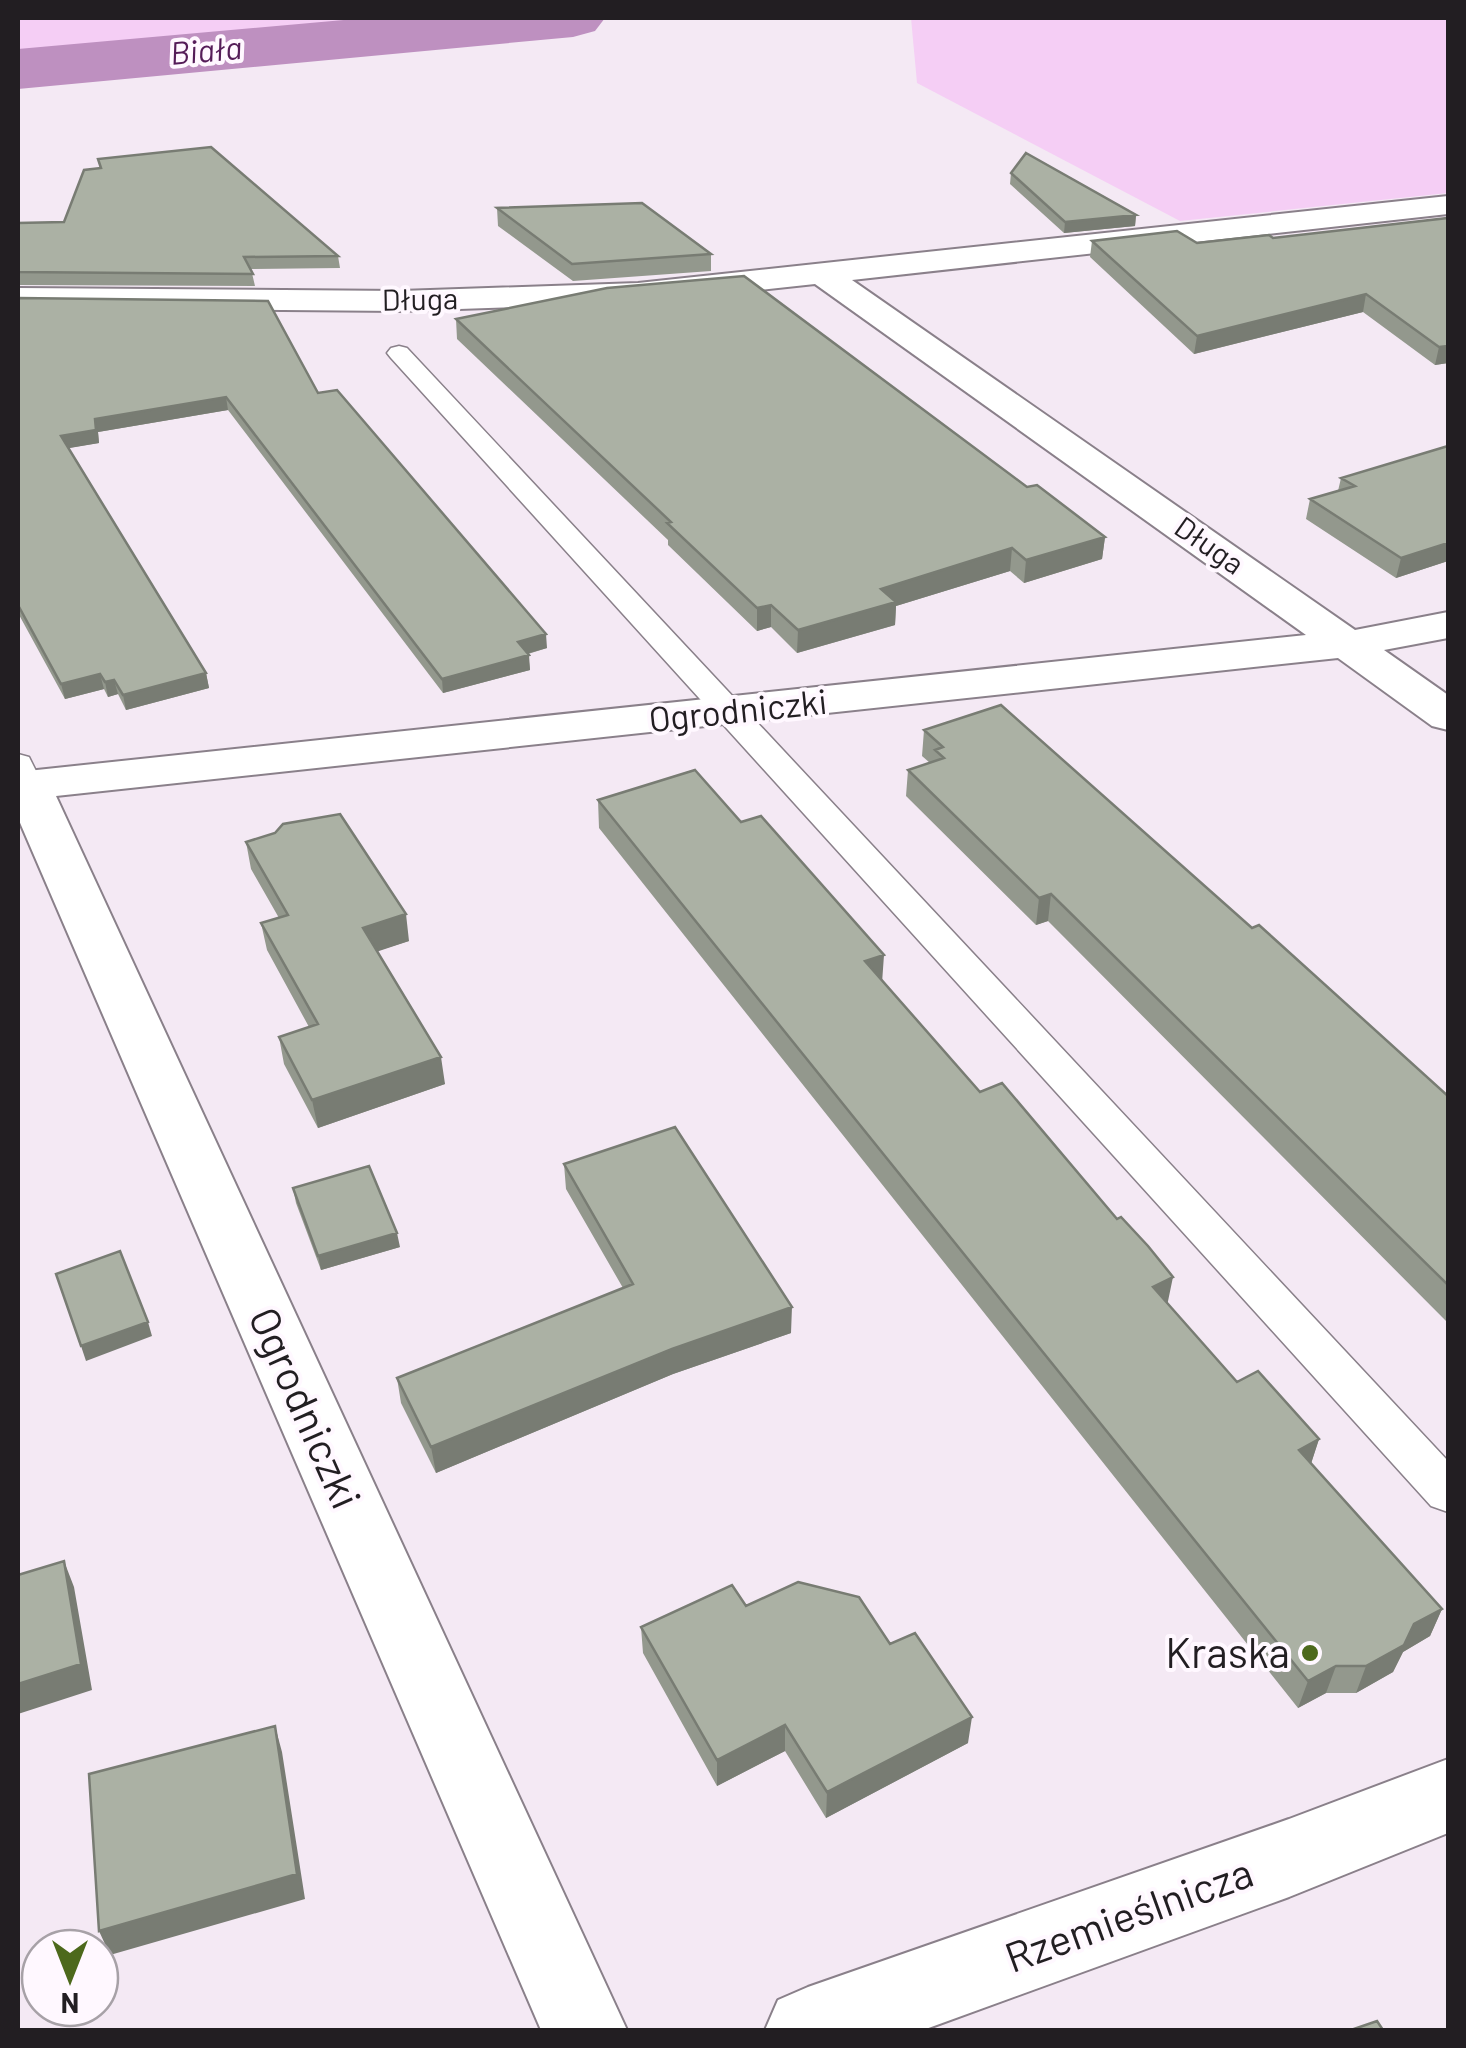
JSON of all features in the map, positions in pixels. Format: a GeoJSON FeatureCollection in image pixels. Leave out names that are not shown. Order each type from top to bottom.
{"type":"FeatureCollection","features":[{"type":"Feature","properties":{"kind":"street","name":"Długa"},"geometry":{"type":"LineString","coordinates":[[18,298],[511,299],[638,293],[1448,205]]}},
{"type":"Feature","properties":{"kind":"street","name":"Długa"},"geometry":{"type":"LineString","coordinates":[[821,273],[1448,716]]}},
{"type":"Feature","properties":{"kind":"street","name":"Ogrodniczki"},"geometry":{"type":"LineString","coordinates":[[584,2030],[21,778],[730,712],[1348,644],[1448,626]]}},
{"type":"Feature","properties":{"kind":"street","name":"Rzemieślnicza"},"geometry":{"type":"LineString","coordinates":[[808,2030],[1289,1858],[1448,1796]]}},
{"type":"Feature","properties":{"kind":"lane"},"geometry":{"type":"LineString","coordinates":[[399,353],[1448,1492]]}},
{"type":"Feature","properties":{"kind":"shaded area"},"geometry":{"type":"Polygon","coordinates":[[[18,18],[548,18],[18,67],[18,18]]]}},
{"type":"Feature","properties":{"kind":"shaded area"},"geometry":{"type":"Polygon","coordinates":[[[911,18],[1448,18],[1448,193],[1180,221],[917,83],[911,18]]]}},
{"type":"Feature","properties":{"kind":"building"},"geometry":{"type":"Polygon","coordinates":[[[211,147],[338,256],[244,257],[253,274],[18,272],[18,223],[64,222],[84,170],[101,168],[98,159],[211,147]]]}},
{"type":"Feature","properties":{"kind":"building"},"geometry":{"type":"Polygon","coordinates":[[[1026,153],[1136,215],[1065,222],[1011,173],[1026,153]]]}},
{"type":"Feature","properties":{"kind":"building"},"geometry":{"type":"Polygon","coordinates":[[[642,203],[711,254],[572,264],[497,208],[642,203]]]}},
{"type":"Feature","properties":{"kind":"building"},"geometry":{"type":"Polygon","coordinates":[[[1448,218],[1448,346],[1439,347],[1366,294],[1197,336],[1092,241],[1177,231],[1197,243],[1448,218]]]}},
{"type":"Feature","properties":{"kind":"building"},"geometry":{"type":"Polygon","coordinates":[[[744,276],[1027,487],[1037,485],[1105,537],[1026,560],[1012,548],[881,589],[896,602],[798,630],[771,605],[757,608],[456,319],[607,288],[744,276]]]}},
{"type":"Feature","properties":{"kind":"building"},"geometry":{"type":"Polygon","coordinates":[[[18,298],[268,301],[318,393],[337,390],[546,634],[518,642],[529,655],[442,679],[226,397],[95,419],[96,430],[61,436],[206,673],[123,695],[114,680],[105,682],[100,674],[61,684],[18,605],[18,298]]]}},
{"type":"Feature","properties":{"kind":"building"},"geometry":{"type":"Polygon","coordinates":[[[1448,446],[1448,543],[1401,558],[1310,499],[1355,486],[1341,478],[1448,446]]]}},
{"type":"Feature","properties":{"kind":"building"},"geometry":{"type":"Polygon","coordinates":[[[1001,705],[1252,928],[1259,925],[1448,1096],[1448,1285],[1051,894],[1039,898],[908,770],[944,758],[935,750],[943,747],[924,730],[1001,705]]]}},
{"type":"Feature","properties":{"kind":"building"},"geometry":{"type":"Polygon","coordinates":[[[695,770],[741,822],[761,816],[884,955],[865,961],[980,1092],[1002,1083],[1117,1219],[1121,1217],[1148,1246],[1173,1277],[1153,1287],[1237,1382],[1258,1371],[1319,1439],[1299,1450],[1442,1609],[1414,1624],[1404,1645],[1366,1666],[1336,1666],[1308,1681],[598,800],[695,770]]]}},
{"type":"Feature","properties":{"kind":"building"},"geometry":{"type":"Polygon","coordinates":[[[340,814],[406,914],[363,928],[441,1057],[312,1100],[279,1037],[318,1024],[261,923],[288,915],[246,842],[275,833],[283,824],[340,814]]]}},
{"type":"Feature","properties":{"kind":"building"},"geometry":{"type":"Polygon","coordinates":[[[675,1127],[792,1307],[672,1349],[431,1447],[397,1378],[633,1284],[564,1164],[675,1127]]]}},
{"type":"Feature","properties":{"kind":"building"},"geometry":{"type":"Polygon","coordinates":[[[369,1166],[397,1233],[318,1256],[293,1188],[369,1166]]]}},
{"type":"Feature","properties":{"kind":"building"},"geometry":{"type":"Polygon","coordinates":[[[120,1251],[148,1322],[81,1346],[56,1274],[120,1251]]]}},
{"type":"Feature","properties":{"kind":"building"},"geometry":{"type":"Polygon","coordinates":[[[64,1561],[81,1664],[18,1684],[18,1575],[64,1561]]]}},
{"type":"Feature","properties":{"kind":"building"},"geometry":{"type":"Polygon","coordinates":[[[798,1582],[859,1597],[890,1644],[915,1633],[972,1717],[827,1792],[785,1725],[717,1760],[641,1627],[732,1585],[746,1606],[798,1582]]]}},
{"type":"Feature","properties":{"kind":"building"},"geometry":{"type":"Polygon","coordinates":[[[275,1726],[297,1874],[99,1928],[89,1774],[275,1726]]]}},
{"type":"Feature","properties":{"kind":"building"},"geometry":{"type":"Polygon","coordinates":[[[1377,2021],[1383,2030],[1351,2030],[1377,2021]]]}},
{"type":"Feature","properties":{"kind":"waterway","name":"Biała"},"geometry":{"type":"LineString","coordinates":[[18,69],[573,18]]}},
{"type":"Feature","properties":{"kind":"place","name":"Kraska"},"geometry":{"type":"Point","coordinates":[1310,1653]}}]}
